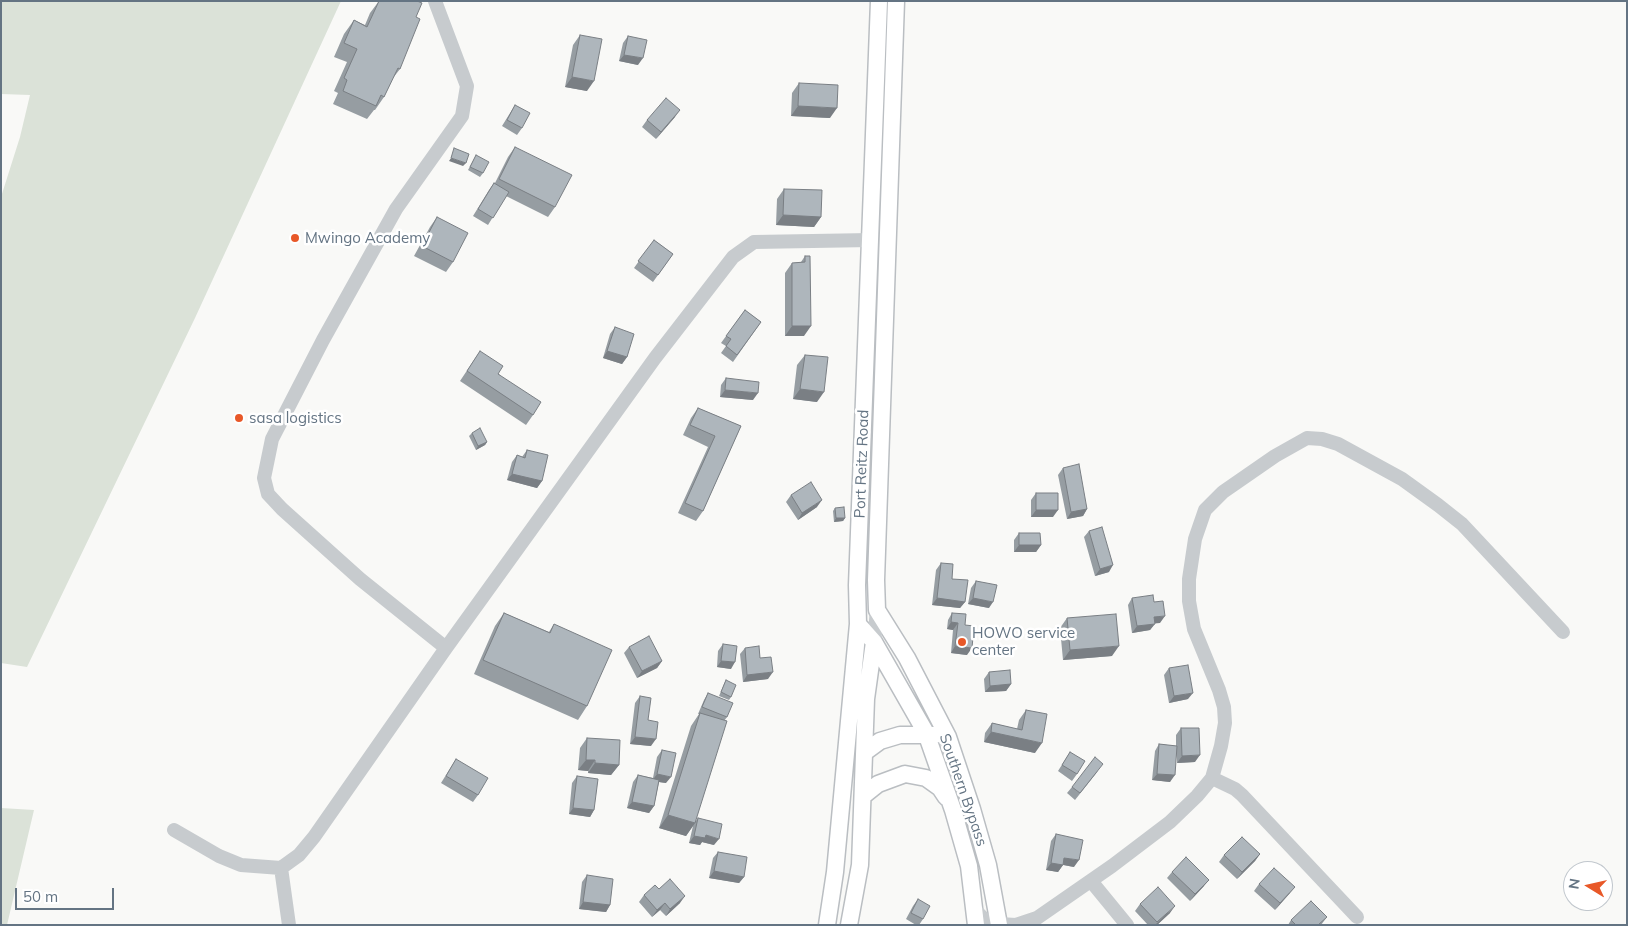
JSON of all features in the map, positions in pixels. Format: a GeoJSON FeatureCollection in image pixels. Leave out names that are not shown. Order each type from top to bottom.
{"type":"FeatureCollection","features":[{"type":"Feature","properties":{"kind":"main road","name":"Port Reitz Road"},"geometry":{"type":"LineString","coordinates":[[827,925],[835,872],[858,624],[858,575],[879,1]]}},
{"type":"Feature","properties":{"kind":"main road"},"geometry":{"type":"LineString","coordinates":[[877,610],[876,580],[896,1]]}},
{"type":"Feature","properties":{"kind":"main road","name":"Southern Bypass"},"geometry":{"type":"LineString","coordinates":[[877,610],[907,658],[948,737],[988,865],[999,925]]}},
{"type":"Feature","properties":{"kind":"main road","name":"Southern Bypass"},"geometry":{"type":"LineString","coordinates":[[858,624],[874,642],[926,733],[953,810],[969,866],[976,918]]}},
{"type":"Feature","properties":{"kind":"main road"},"geometry":{"type":"LineString","coordinates":[[849,925],[860,864],[866,699],[874,642]]}},
{"type":"Feature","properties":{"kind":"main road"},"geometry":{"type":"LineString","coordinates":[[865,752],[880,741],[900,735],[926,733],[948,737]]}},
{"type":"Feature","properties":{"kind":"main road"},"geometry":{"type":"LineString","coordinates":[[863,796],[878,784],[896,776],[904,774],[917,776],[940,788],[953,810]]}},
{"type":"Feature","properties":{"kind":"street"},"geometry":{"type":"LineString","coordinates":[[435,1],[467,86],[462,116],[396,209],[323,340],[272,440],[264,478],[268,494],[282,509],[360,579],[446,648]]}},
{"type":"Feature","properties":{"kind":"street"},"geometry":{"type":"LineString","coordinates":[[174,830],[219,856],[240,865],[281,868],[299,854],[314,837],[446,648],[655,358],[733,257],[754,242],[871,240]]}},
{"type":"Feature","properties":{"kind":"street"},"geometry":{"type":"LineString","coordinates":[[976,918],[999,925],[1029,923],[1091,881],[1170,822],[1197,796],[1212,778],[1221,746],[1225,722],[1224,707],[1220,690],[1194,629],[1189,601],[1189,579],[1194,539],[1205,510],[1223,492],[1275,456],[1308,438],[1322,439],[1338,444],[1402,479],[1438,504],[1462,524],[1563,632]]}},
{"type":"Feature","properties":{"kind":"street"},"geometry":{"type":"LineString","coordinates":[[874,642],[877,610]]}},
{"type":"Feature","properties":{"kind":"street"},"geometry":{"type":"LineString","coordinates":[[1212,778],[1235,788],[1357,917]]}},
{"type":"Feature","properties":{"kind":"street"},"geometry":{"type":"LineString","coordinates":[[281,868],[290,925]]}},
{"type":"Feature","properties":{"kind":"street"},"geometry":{"type":"LineString","coordinates":[[1091,881],[1127,925]]}},
{"type":"Feature","properties":{"kind":"shaded area"},"geometry":{"type":"Polygon","coordinates":[[[1,1],[341,1],[195,318],[27,667],[1,663],[1,197],[20,137],[30,95],[1,94],[1,1]]]}},
{"type":"Feature","properties":{"kind":"shaded area"},"geometry":{"type":"Polygon","coordinates":[[[1,808],[34,810],[7,925],[1,925],[1,808]]]}},
{"type":"Feature","properties":{"kind":"building"},"geometry":{"type":"Polygon","coordinates":[[[379,1],[417,1],[422,3],[416,17],[420,19],[400,69],[398,68],[384,97],[381,95],[376,106],[343,91],[347,80],[344,78],[357,49],[344,43],[354,20],[367,27],[379,1]]]}},
{"type":"Feature","properties":{"kind":"building"},"geometry":{"type":"Polygon","coordinates":[[[580,35],[602,39],[594,81],[572,77],[580,35]]]}},
{"type":"Feature","properties":{"kind":"building"},"geometry":{"type":"Polygon","coordinates":[[[628,36],[647,40],[643,58],[624,55],[628,36]]]}},
{"type":"Feature","properties":{"kind":"building"},"geometry":{"type":"Polygon","coordinates":[[[799,83],[838,85],[837,108],[798,106],[799,83]]]}},
{"type":"Feature","properties":{"kind":"building"},"geometry":{"type":"Polygon","coordinates":[[[666,98],[680,110],[661,132],[647,120],[666,98]]]}},
{"type":"Feature","properties":{"kind":"building"},"geometry":{"type":"Polygon","coordinates":[[[515,105],[530,113],[522,128],[507,120],[515,105]]]}},
{"type":"Feature","properties":{"kind":"building"},"geometry":{"type":"Polygon","coordinates":[[[515,147],[572,175],[555,207],[499,179],[515,147]]]}},
{"type":"Feature","properties":{"kind":"building"},"geometry":{"type":"Polygon","coordinates":[[[454,148],[469,154],[466,163],[451,158],[454,148]]]}},
{"type":"Feature","properties":{"kind":"building"},"geometry":{"type":"Polygon","coordinates":[[[476,155],[489,162],[483,173],[470,167],[476,155]]]}},
{"type":"Feature","properties":{"kind":"building"},"geometry":{"type":"Polygon","coordinates":[[[494,183],[509,192],[493,218],[478,209],[494,183]]]}},
{"type":"Feature","properties":{"kind":"building"},"geometry":{"type":"Polygon","coordinates":[[[784,189],[822,190],[821,217],[783,215],[784,189]]]}},
{"type":"Feature","properties":{"kind":"building"},"geometry":{"type":"Polygon","coordinates":[[[437,217],[468,233],[453,262],[422,246],[437,217]]]}},
{"type":"Feature","properties":{"kind":"building"},"geometry":{"type":"Polygon","coordinates":[[[654,240],[673,254],[658,275],[638,261],[654,240]]]}},
{"type":"Feature","properties":{"kind":"building"},"geometry":{"type":"Polygon","coordinates":[[[805,256],[810,256],[811,326],[792,326],[792,263],[805,262],[805,256]]]}},
{"type":"Feature","properties":{"kind":"building"},"geometry":{"type":"Polygon","coordinates":[[[745,310],[761,322],[737,355],[726,346],[731,339],[726,336],[745,310]]]}},
{"type":"Feature","properties":{"kind":"building"},"geometry":{"type":"Polygon","coordinates":[[[615,327],[634,334],[627,357],[607,351],[615,327]]]}},
{"type":"Feature","properties":{"kind":"building"},"geometry":{"type":"Polygon","coordinates":[[[480,351],[503,366],[498,374],[541,402],[533,415],[467,371],[480,351]]]}},
{"type":"Feature","properties":{"kind":"building"},"geometry":{"type":"Polygon","coordinates":[[[805,355],[828,357],[824,392],[800,389],[805,355]]]}},
{"type":"Feature","properties":{"kind":"building"},"geometry":{"type":"Polygon","coordinates":[[[726,378],[759,382],[758,393],[725,390],[726,378]]]}},
{"type":"Feature","properties":{"kind":"building"},"geometry":{"type":"Polygon","coordinates":[[[698,408],[741,426],[703,511],[685,503],[715,436],[690,425],[698,408]]]}},
{"type":"Feature","properties":{"kind":"building"},"geometry":{"type":"Polygon","coordinates":[[[480,428],[487,442],[478,446],[472,433],[480,428]]]}},
{"type":"Feature","properties":{"kind":"building"},"geometry":{"type":"Polygon","coordinates":[[[527,450],[548,455],[542,481],[512,474],[517,455],[525,458],[527,450]]]}},
{"type":"Feature","properties":{"kind":"building"},"geometry":{"type":"Polygon","coordinates":[[[1079,464],[1087,509],[1071,512],[1063,468],[1079,464]]]}},
{"type":"Feature","properties":{"kind":"building"},"geometry":{"type":"Polygon","coordinates":[[[811,482],[822,500],[802,513],[791,495],[811,482]]]}},
{"type":"Feature","properties":{"kind":"building"},"geometry":{"type":"Polygon","coordinates":[[[1036,493],[1058,493],[1058,510],[1036,510],[1036,493]]]}},
{"type":"Feature","properties":{"kind":"building"},"geometry":{"type":"Polygon","coordinates":[[[844,507],[845,518],[836,518],[835,508],[844,507]]]}},
{"type":"Feature","properties":{"kind":"building"},"geometry":{"type":"Polygon","coordinates":[[[1102,527],[1113,565],[1100,569],[1089,531],[1102,527]]]}},
{"type":"Feature","properties":{"kind":"building"},"geometry":{"type":"Polygon","coordinates":[[[1019,533],[1040,533],[1041,545],[1019,545],[1019,533]]]}},
{"type":"Feature","properties":{"kind":"building"},"geometry":{"type":"Polygon","coordinates":[[[941,563],[953,564],[952,579],[968,580],[965,602],[937,598],[941,563]]]}},
{"type":"Feature","properties":{"kind":"building"},"geometry":{"type":"Polygon","coordinates":[[[976,581],[997,585],[993,602],[973,598],[976,581]]]}},
{"type":"Feature","properties":{"kind":"building"},"geometry":{"type":"Polygon","coordinates":[[[1153,595],[1154,602],[1163,601],[1165,616],[1154,617],[1155,624],[1137,626],[1132,598],[1153,595]]]}},
{"type":"Feature","properties":{"kind":"building"},"geometry":{"type":"Polygon","coordinates":[[[504,613],[550,633],[554,624],[612,650],[587,706],[483,660],[504,613]]]}},
{"type":"Feature","properties":{"kind":"building"},"geometry":{"type":"Polygon","coordinates":[[[952,613],[966,614],[965,625],[974,626],[972,648],[955,646],[958,623],[951,622],[952,613]]]}},
{"type":"Feature","properties":{"kind":"building"},"geometry":{"type":"Polygon","coordinates":[[[1116,614],[1119,646],[1070,650],[1067,618],[1116,614]]]}},
{"type":"Feature","properties":{"kind":"building"},"geometry":{"type":"Polygon","coordinates":[[[649,636],[662,661],[642,671],[629,647],[649,636]]]}},
{"type":"Feature","properties":{"kind":"building"},"geometry":{"type":"Polygon","coordinates":[[[723,644],[737,646],[735,662],[721,661],[723,644]]]}},
{"type":"Feature","properties":{"kind":"building"},"geometry":{"type":"Polygon","coordinates":[[[759,646],[760,658],[771,657],[773,672],[747,675],[745,648],[759,646]]]}},
{"type":"Feature","properties":{"kind":"building"},"geometry":{"type":"Polygon","coordinates":[[[1188,665],[1193,693],[1174,696],[1169,668],[1188,665]]]}},
{"type":"Feature","properties":{"kind":"building"},"geometry":{"type":"Polygon","coordinates":[[[1010,670],[1011,684],[990,686],[989,672],[1010,670]]]}},
{"type":"Feature","properties":{"kind":"building"},"geometry":{"type":"Polygon","coordinates":[[[726,680],[736,685],[731,697],[721,692],[726,680]]]}},
{"type":"Feature","properties":{"kind":"building"},"geometry":{"type":"Polygon","coordinates":[[[708,693],[733,703],[727,717],[702,707],[708,693]]]}},
{"type":"Feature","properties":{"kind":"building"},"geometry":{"type":"Polygon","coordinates":[[[640,696],[651,698],[648,720],[658,722],[656,739],[635,737],[640,696]]]}},
{"type":"Feature","properties":{"kind":"building"},"geometry":{"type":"Polygon","coordinates":[[[1026,710],[1047,714],[1042,743],[991,732],[992,723],[1022,730],[1026,710]]]}},
{"type":"Feature","properties":{"kind":"building"},"geometry":{"type":"Polygon","coordinates":[[[700,713],[727,721],[695,823],[668,815],[700,713]]]}},
{"type":"Feature","properties":{"kind":"building"},"geometry":{"type":"Polygon","coordinates":[[[1181,728],[1199,728],[1200,755],[1182,756],[1181,728]]]}},
{"type":"Feature","properties":{"kind":"building"},"geometry":{"type":"Polygon","coordinates":[[[587,738],[620,740],[619,765],[595,763],[595,760],[586,760],[587,738]]]}},
{"type":"Feature","properties":{"kind":"building"},"geometry":{"type":"Polygon","coordinates":[[[1159,744],[1177,746],[1175,775],[1157,774],[1159,744]]]}},
{"type":"Feature","properties":{"kind":"building"},"geometry":{"type":"Polygon","coordinates":[[[662,750],[676,753],[671,777],[657,774],[662,750]]]}},
{"type":"Feature","properties":{"kind":"building"},"geometry":{"type":"Polygon","coordinates":[[[1070,752],[1085,761],[1077,774],[1062,765],[1070,752]]]}},
{"type":"Feature","properties":{"kind":"building"},"geometry":{"type":"Polygon","coordinates":[[[1095,757],[1103,764],[1080,793],[1072,787],[1095,757]]]}},
{"type":"Feature","properties":{"kind":"building"},"geometry":{"type":"Polygon","coordinates":[[[456,759],[488,778],[478,795],[446,776],[456,759]]]}},
{"type":"Feature","properties":{"kind":"building"},"geometry":{"type":"Polygon","coordinates":[[[638,775],[659,780],[654,806],[632,802],[638,775]]]}},
{"type":"Feature","properties":{"kind":"building"},"geometry":{"type":"Polygon","coordinates":[[[577,776],[598,779],[594,810],[573,808],[577,776]]]}},
{"type":"Feature","properties":{"kind":"building"},"geometry":{"type":"Polygon","coordinates":[[[698,818],[722,824],[719,839],[706,835],[705,838],[694,836],[698,818]]]}},
{"type":"Feature","properties":{"kind":"building"},"geometry":{"type":"Polygon","coordinates":[[[1056,834],[1083,840],[1079,860],[1064,858],[1063,865],[1051,863],[1056,834]]]}},
{"type":"Feature","properties":{"kind":"building"},"geometry":{"type":"Polygon","coordinates":[[[1242,837],[1260,854],[1242,872],[1224,855],[1242,837]]]}},
{"type":"Feature","properties":{"kind":"building"},"geometry":{"type":"Polygon","coordinates":[[[718,852],[747,857],[744,877],[714,871],[718,852]]]}},
{"type":"Feature","properties":{"kind":"building"},"geometry":{"type":"Polygon","coordinates":[[[1186,857],[1209,880],[1195,894],[1172,872],[1186,857]]]}},
{"type":"Feature","properties":{"kind":"building"},"geometry":{"type":"Polygon","coordinates":[[[1274,868],[1295,887],[1280,903],[1259,884],[1274,868]]]}},
{"type":"Feature","properties":{"kind":"building"},"geometry":{"type":"Polygon","coordinates":[[[587,875],[613,879],[610,905],[583,902],[587,875]]]}},
{"type":"Feature","properties":{"kind":"building"},"geometry":{"type":"Polygon","coordinates":[[[670,879],[685,896],[670,909],[665,903],[657,910],[644,895],[655,885],[659,889],[670,879]]]}},
{"type":"Feature","properties":{"kind":"building"},"geometry":{"type":"Polygon","coordinates":[[[1158,887],[1175,906],[1157,922],[1140,904],[1158,887]]]}},
{"type":"Feature","properties":{"kind":"building"},"geometry":{"type":"Polygon","coordinates":[[[918,899],[930,906],[923,919],[911,913],[918,899]]]}},
{"type":"Feature","properties":{"kind":"building"},"geometry":{"type":"Polygon","coordinates":[[[1311,901],[1327,917],[1318,925],[1296,925],[1291,920],[1311,901]]]}},
{"type":"Feature","properties":{"kind":"place","name":"Mwingo Academy"},"geometry":{"type":"Point","coordinates":[295,238]}},
{"type":"Feature","properties":{"kind":"place","name":"sasa logistics"},"geometry":{"type":"Point","coordinates":[239,418]}},
{"type":"Feature","properties":{"kind":"place","name":"HOWO service center"},"geometry":{"type":"Point","coordinates":[962,642]}}]}
